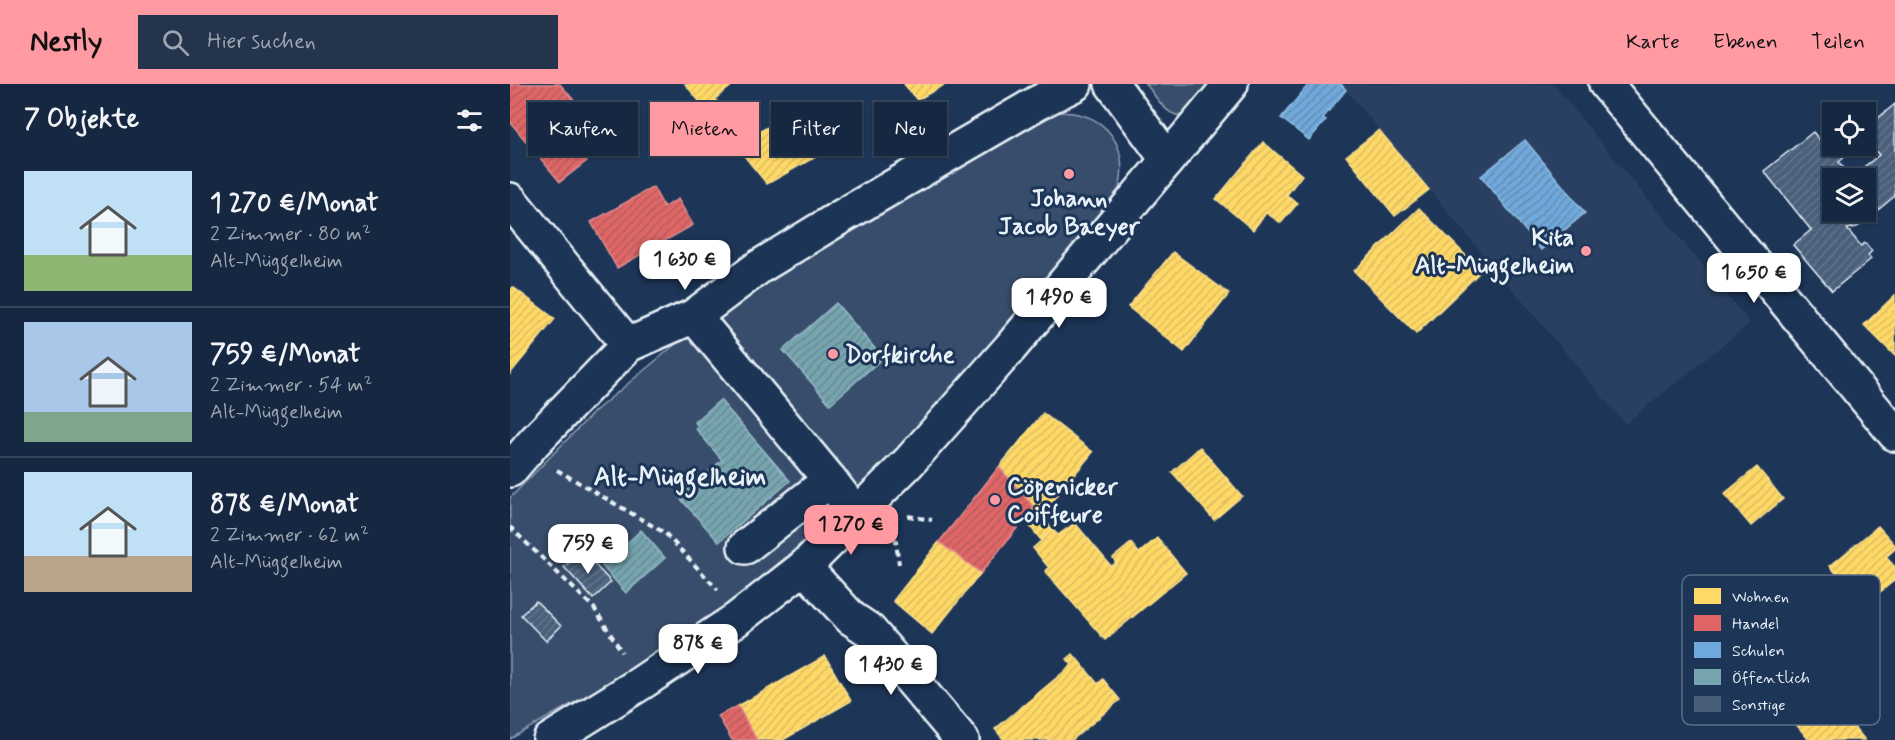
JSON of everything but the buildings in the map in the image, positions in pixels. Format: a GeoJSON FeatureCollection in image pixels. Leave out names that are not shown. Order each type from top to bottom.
{"type":"FeatureCollection","features":[{"type":"Feature","properties":{"kind":"main road"},"geometry":{"type":"LineString","coordinates":[[518,461],[628,345],[694,316],[759,267],[838,218],[1037,103],[1075,84]]}},
{"type":"Feature","properties":{"kind":"main road"},"geometry":{"type":"LineString","coordinates":[[1112,84],[1167,159]]}},
{"type":"Feature","properties":{"kind":"main road"},"geometry":{"type":"LineString","coordinates":[[550,740],[642,683],[737,619],[804,567],[909,462],[1010,348],[1231,84]]}},
{"type":"Feature","properties":{"kind":"main road"},"geometry":{"type":"LineString","coordinates":[[1621,89],[1659,150],[1895,434]]}},
{"type":"Feature","properties":{"kind":"main road"},"geometry":{"type":"LineString","coordinates":[[510,200],[628,345]]}},
{"type":"Feature","properties":{"kind":"main road"},"geometry":{"type":"LineString","coordinates":[[694,316],[856,514]]}},
{"type":"Feature","properties":{"kind":"main road"},"geometry":{"type":"LineString","coordinates":[[745,547],[830,480]]}},
{"type":"Feature","properties":{"kind":"main road"},"geometry":{"type":"LineString","coordinates":[[804,567],[851,618],[869,630],[962,740]]}},
{"type":"Feature","properties":{"kind":"path"},"geometry":{"type":"LineString","coordinates":[[518,461],[664,532],[721,594],[737,619]]}},
{"type":"Feature","properties":{"kind":"path"},"geometry":{"type":"LineString","coordinates":[[902,515],[932,520]]}},
{"type":"Feature","properties":{"kind":"path"},"geometry":{"type":"LineString","coordinates":[[894,523],[899,564]]}},
{"type":"Feature","properties":{"kind":"path"},"geometry":{"type":"LineString","coordinates":[[510,527],[594,608],[642,683]]}},
{"type":"Feature","properties":{"kind":"shaded area"},"geometry":{"type":"Polygon","coordinates":[[[1146,84],[1210,84],[1182,115],[1177,115],[1166,109],[1146,84]]]}},
{"type":"Feature","properties":{"kind":"shaded area","name":"Kita Alt-Müggelheim"},"geometry":{"type":"Polygon","coordinates":[[[1341,84],[1553,84],[1750,323],[1625,424],[1341,84]]]}},
{"type":"Feature","properties":{"kind":"shaded area"},"geometry":{"type":"Polygon","coordinates":[[[1061,112],[1091,118],[1111,134],[1121,159],[1122,173],[1119,189],[929,418],[854,497],[724,611],[682,641],[510,739],[510,498],[595,411],[718,309],[1048,113],[1061,112]]]}},
{"type":"Feature","properties":{"kind":"place","name":"Johann Jacob Baeyer"},"geometry":{"type":"Point","coordinates":[1069,174]}},
{"type":"Feature","properties":{"kind":"place","name":"Kita Alt-Müggelheim"},"geometry":{"type":"Point","coordinates":[1586,251]}},
{"type":"Feature","properties":{"kind":"place","name":"Dorfkirche"},"geometry":{"type":"Point","coordinates":[833,354]}},
{"type":"Feature","properties":{"kind":"place","name":"Cöpenicker Coiffeure"},"geometry":{"type":"Point","coordinates":[995,500]}},
{"type":"Feature","properties":{"kind":"district","name":"Alt-Müggelheim"},"geometry":{"type":"Point","coordinates":[680,476]}}]}
